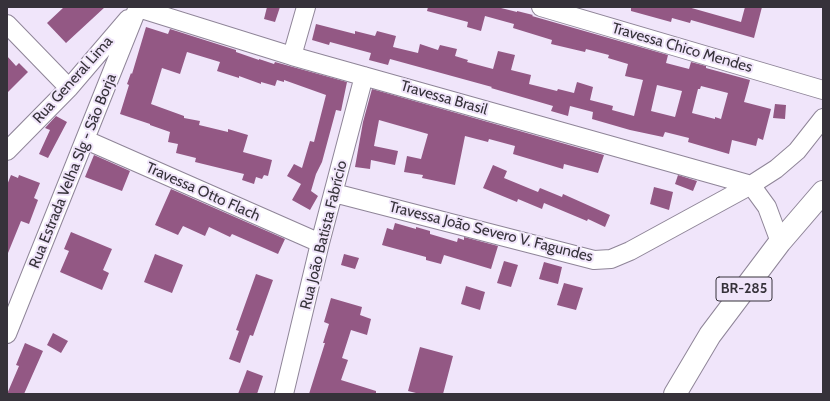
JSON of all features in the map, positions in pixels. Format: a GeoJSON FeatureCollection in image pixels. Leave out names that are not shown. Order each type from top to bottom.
{"type":"FeatureCollection","features":[{"type":"Feature","properties":{"kind":"highway","name":"BR-285"},"geometry":{"type":"LineString","coordinates":[[675,394],[710,335],[780,242],[823,192]]}},
{"type":"Feature","properties":{"kind":"street","name":"Travessa Brasil"},"geometry":{"type":"LineString","coordinates":[[138,7],[292,56],[751,185]]}},
{"type":"Feature","properties":{"kind":"street","name":"Rua General Lima"},"geometry":{"type":"LineString","coordinates":[[7,151],[69,88],[138,7]]}},
{"type":"Feature","properties":{"kind":"street","name":"Rua Estrada Velha Slg - São Borja"},"geometry":{"type":"LineString","coordinates":[[7,334],[138,7]]}},
{"type":"Feature","properties":{"kind":"street"},"geometry":{"type":"LineString","coordinates":[[292,56],[306,7]]}},
{"type":"Feature","properties":{"kind":"street","name":"Travessa Chico Mendes"},"geometry":{"type":"LineString","coordinates":[[541,7],[823,90]]}},
{"type":"Feature","properties":{"kind":"street"},"geometry":{"type":"LineString","coordinates":[[7,24],[69,88]]}},
{"type":"Feature","properties":{"kind":"street","name":"Rua João Batista Fabrício"},"geometry":{"type":"LineString","coordinates":[[284,394],[320,243],[364,76]]}},
{"type":"Feature","properties":{"kind":"street","name":"Travessa João Severo V. Fagundes"},"geometry":{"type":"LineString","coordinates":[[334,193],[594,260],[611,258],[630,251],[776,170],[797,151],[823,118]]}},
{"type":"Feature","properties":{"kind":"street","name":"Travessa Otto Flach"},"geometry":{"type":"LineString","coordinates":[[86,140],[320,243]]}},
{"type":"Feature","properties":{"kind":"street"},"geometry":{"type":"LineString","coordinates":[[751,185],[766,207],[780,242]]}},
{"type":"Feature","properties":{"kind":"building"},"geometry":{"type":"Polygon","coordinates":[[[64,7],[105,7],[66,43],[47,23],[64,7]]]}},
{"type":"Feature","properties":{"kind":"building"},"geometry":{"type":"Polygon","coordinates":[[[267,7],[280,7],[275,22],[264,19],[267,7]]]}},
{"type":"Feature","properties":{"kind":"building"},"geometry":{"type":"Polygon","coordinates":[[[428,7],[497,7],[517,11],[668,55],[666,63],[689,69],[691,62],[706,66],[706,68],[750,80],[744,102],[771,109],[763,140],[758,138],[756,146],[732,140],[729,154],[688,142],[689,138],[665,132],[663,137],[630,130],[592,119],[593,112],[570,106],[568,116],[551,111],[553,106],[491,88],[492,87],[390,59],[388,65],[369,60],[371,53],[330,42],[329,45],[312,40],[316,24],[355,34],[355,31],[375,36],[377,31],[396,36],[393,47],[418,53],[420,44],[438,50],[440,45],[457,49],[455,56],[468,60],[467,62],[493,69],[498,51],[515,55],[511,70],[531,75],[529,84],[557,91],[558,89],[574,93],[577,82],[593,87],[590,100],[613,106],[612,110],[634,116],[643,80],[625,76],[628,64],[608,58],[609,55],[586,49],[585,52],[551,44],[552,40],[513,28],[514,24],[485,16],[481,31],[467,27],[468,22],[427,11],[428,7]],[[657,85],[651,111],[675,117],[682,91],[657,85]],[[701,86],[700,89],[698,89],[692,113],[715,119],[715,117],[721,119],[728,93],[701,86]]]}},
{"type":"Feature","properties":{"kind":"building"},"geometry":{"type":"Polygon","coordinates":[[[631,7],[688,7],[741,22],[745,7],[762,7],[754,38],[691,20],[690,23],[672,18],[671,22],[631,11],[631,7]]]}},
{"type":"Feature","properties":{"kind":"building"},"geometry":{"type":"Polygon","coordinates":[[[146,27],[168,34],[170,29],[236,50],[236,52],[259,60],[274,64],[275,62],[347,82],[341,111],[336,110],[322,162],[316,174],[311,191],[318,196],[310,210],[292,200],[301,184],[287,176],[294,164],[302,168],[310,141],[314,142],[326,95],[284,80],[284,82],[277,80],[275,86],[261,82],[261,84],[239,76],[239,78],[217,71],[220,62],[187,52],[180,74],[162,68],[151,104],[184,116],[184,118],[200,121],[199,125],[228,132],[228,129],[248,135],[243,152],[272,160],[268,176],[264,175],[262,179],[256,177],[254,184],[242,180],[244,174],[195,162],[196,158],[176,153],[178,144],[168,142],[170,132],[120,114],[129,85],[127,84],[131,73],[132,74],[146,27]]]}},
{"type":"Feature","properties":{"kind":"building"},"geometry":{"type":"Polygon","coordinates":[[[7,56],[16,66],[19,63],[28,72],[7,93],[7,56]]]}},
{"type":"Feature","properties":{"kind":"building"},"geometry":{"type":"Polygon","coordinates":[[[372,89],[604,155],[598,173],[564,164],[563,169],[513,154],[515,146],[489,139],[488,142],[465,136],[455,185],[422,178],[423,175],[404,172],[407,156],[421,159],[428,134],[379,120],[374,146],[398,151],[395,165],[371,160],[370,169],[355,167],[363,122],[372,89]]]}},
{"type":"Feature","properties":{"kind":"building"},"geometry":{"type":"Polygon","coordinates":[[[775,104],[786,105],[785,119],[773,118],[775,104]]]}},
{"type":"Feature","properties":{"kind":"building"},"geometry":{"type":"Polygon","coordinates":[[[56,116],[67,122],[48,158],[39,154],[50,130],[45,128],[56,116]]]}},
{"type":"Feature","properties":{"kind":"building"},"geometry":{"type":"Polygon","coordinates":[[[94,155],[130,171],[122,191],[85,177],[94,155]]]}},
{"type":"Feature","properties":{"kind":"building"},"geometry":{"type":"Polygon","coordinates":[[[493,165],[507,171],[504,178],[538,192],[540,188],[562,197],[563,194],[610,215],[605,227],[588,219],[587,221],[544,203],[542,209],[518,199],[517,202],[483,188],[493,165]]]}},
{"type":"Feature","properties":{"kind":"building"},"geometry":{"type":"Polygon","coordinates":[[[11,175],[18,178],[19,175],[40,183],[34,198],[38,200],[29,224],[21,221],[8,253],[7,185],[11,175]]]}},
{"type":"Feature","properties":{"kind":"building"},"geometry":{"type":"Polygon","coordinates":[[[678,175],[697,181],[693,191],[675,184],[678,175]]]}},
{"type":"Feature","properties":{"kind":"building"},"geometry":{"type":"Polygon","coordinates":[[[654,187],[673,192],[669,210],[650,204],[654,187]]]}},
{"type":"Feature","properties":{"kind":"building"},"geometry":{"type":"Polygon","coordinates":[[[171,189],[285,239],[278,254],[232,234],[230,237],[209,227],[205,236],[183,226],[178,235],[155,225],[171,189]]]}},
{"type":"Feature","properties":{"kind":"building"},"geometry":{"type":"Polygon","coordinates":[[[395,223],[430,231],[430,234],[457,242],[458,238],[464,240],[464,237],[498,246],[491,269],[444,255],[441,264],[426,260],[426,257],[382,245],[387,228],[393,230],[395,223]]]}},
{"type":"Feature","properties":{"kind":"building"},"geometry":{"type":"Polygon","coordinates":[[[71,232],[112,249],[103,270],[109,273],[102,290],[60,272],[69,251],[64,249],[71,232]]]}},
{"type":"Feature","properties":{"kind":"building"},"geometry":{"type":"Polygon","coordinates":[[[155,254],[183,265],[172,293],[144,282],[155,254]]]}},
{"type":"Feature","properties":{"kind":"building"},"geometry":{"type":"Polygon","coordinates":[[[344,254],[359,258],[355,269],[341,265],[344,254]]]}},
{"type":"Feature","properties":{"kind":"building"},"geometry":{"type":"Polygon","coordinates":[[[504,261],[518,265],[511,287],[497,283],[504,261]]]}},
{"type":"Feature","properties":{"kind":"building"},"geometry":{"type":"Polygon","coordinates":[[[544,262],[562,267],[558,284],[539,279],[544,262]]]}},
{"type":"Feature","properties":{"kind":"building"},"geometry":{"type":"Polygon","coordinates":[[[256,274],[273,280],[253,336],[250,335],[240,363],[229,359],[239,331],[236,330],[256,274]]]}},
{"type":"Feature","properties":{"kind":"building"},"geometry":{"type":"Polygon","coordinates":[[[564,283],[583,288],[576,310],[557,305],[564,283]]]}},
{"type":"Feature","properties":{"kind":"building"},"geometry":{"type":"Polygon","coordinates":[[[466,286],[485,292],[480,310],[461,304],[466,286]]]}},
{"type":"Feature","properties":{"kind":"building"},"geometry":{"type":"Polygon","coordinates":[[[331,298],[362,307],[360,315],[371,319],[367,335],[351,330],[342,358],[348,360],[341,380],[376,391],[376,394],[309,394],[325,343],[323,343],[329,324],[324,322],[331,298]]]}},
{"type":"Feature","properties":{"kind":"building"},"geometry":{"type":"Polygon","coordinates":[[[53,333],[68,341],[61,353],[47,345],[53,333]]]}},
{"type":"Feature","properties":{"kind":"building"},"geometry":{"type":"Polygon","coordinates":[[[25,343],[43,351],[24,394],[7,394],[19,366],[16,365],[25,343]]]}},
{"type":"Feature","properties":{"kind":"building"},"geometry":{"type":"Polygon","coordinates":[[[420,347],[453,356],[443,394],[420,394],[408,391],[420,347]]]}},
{"type":"Feature","properties":{"kind":"building"},"geometry":{"type":"Polygon","coordinates":[[[247,370],[263,376],[257,394],[238,394],[247,370]]]}}]}
